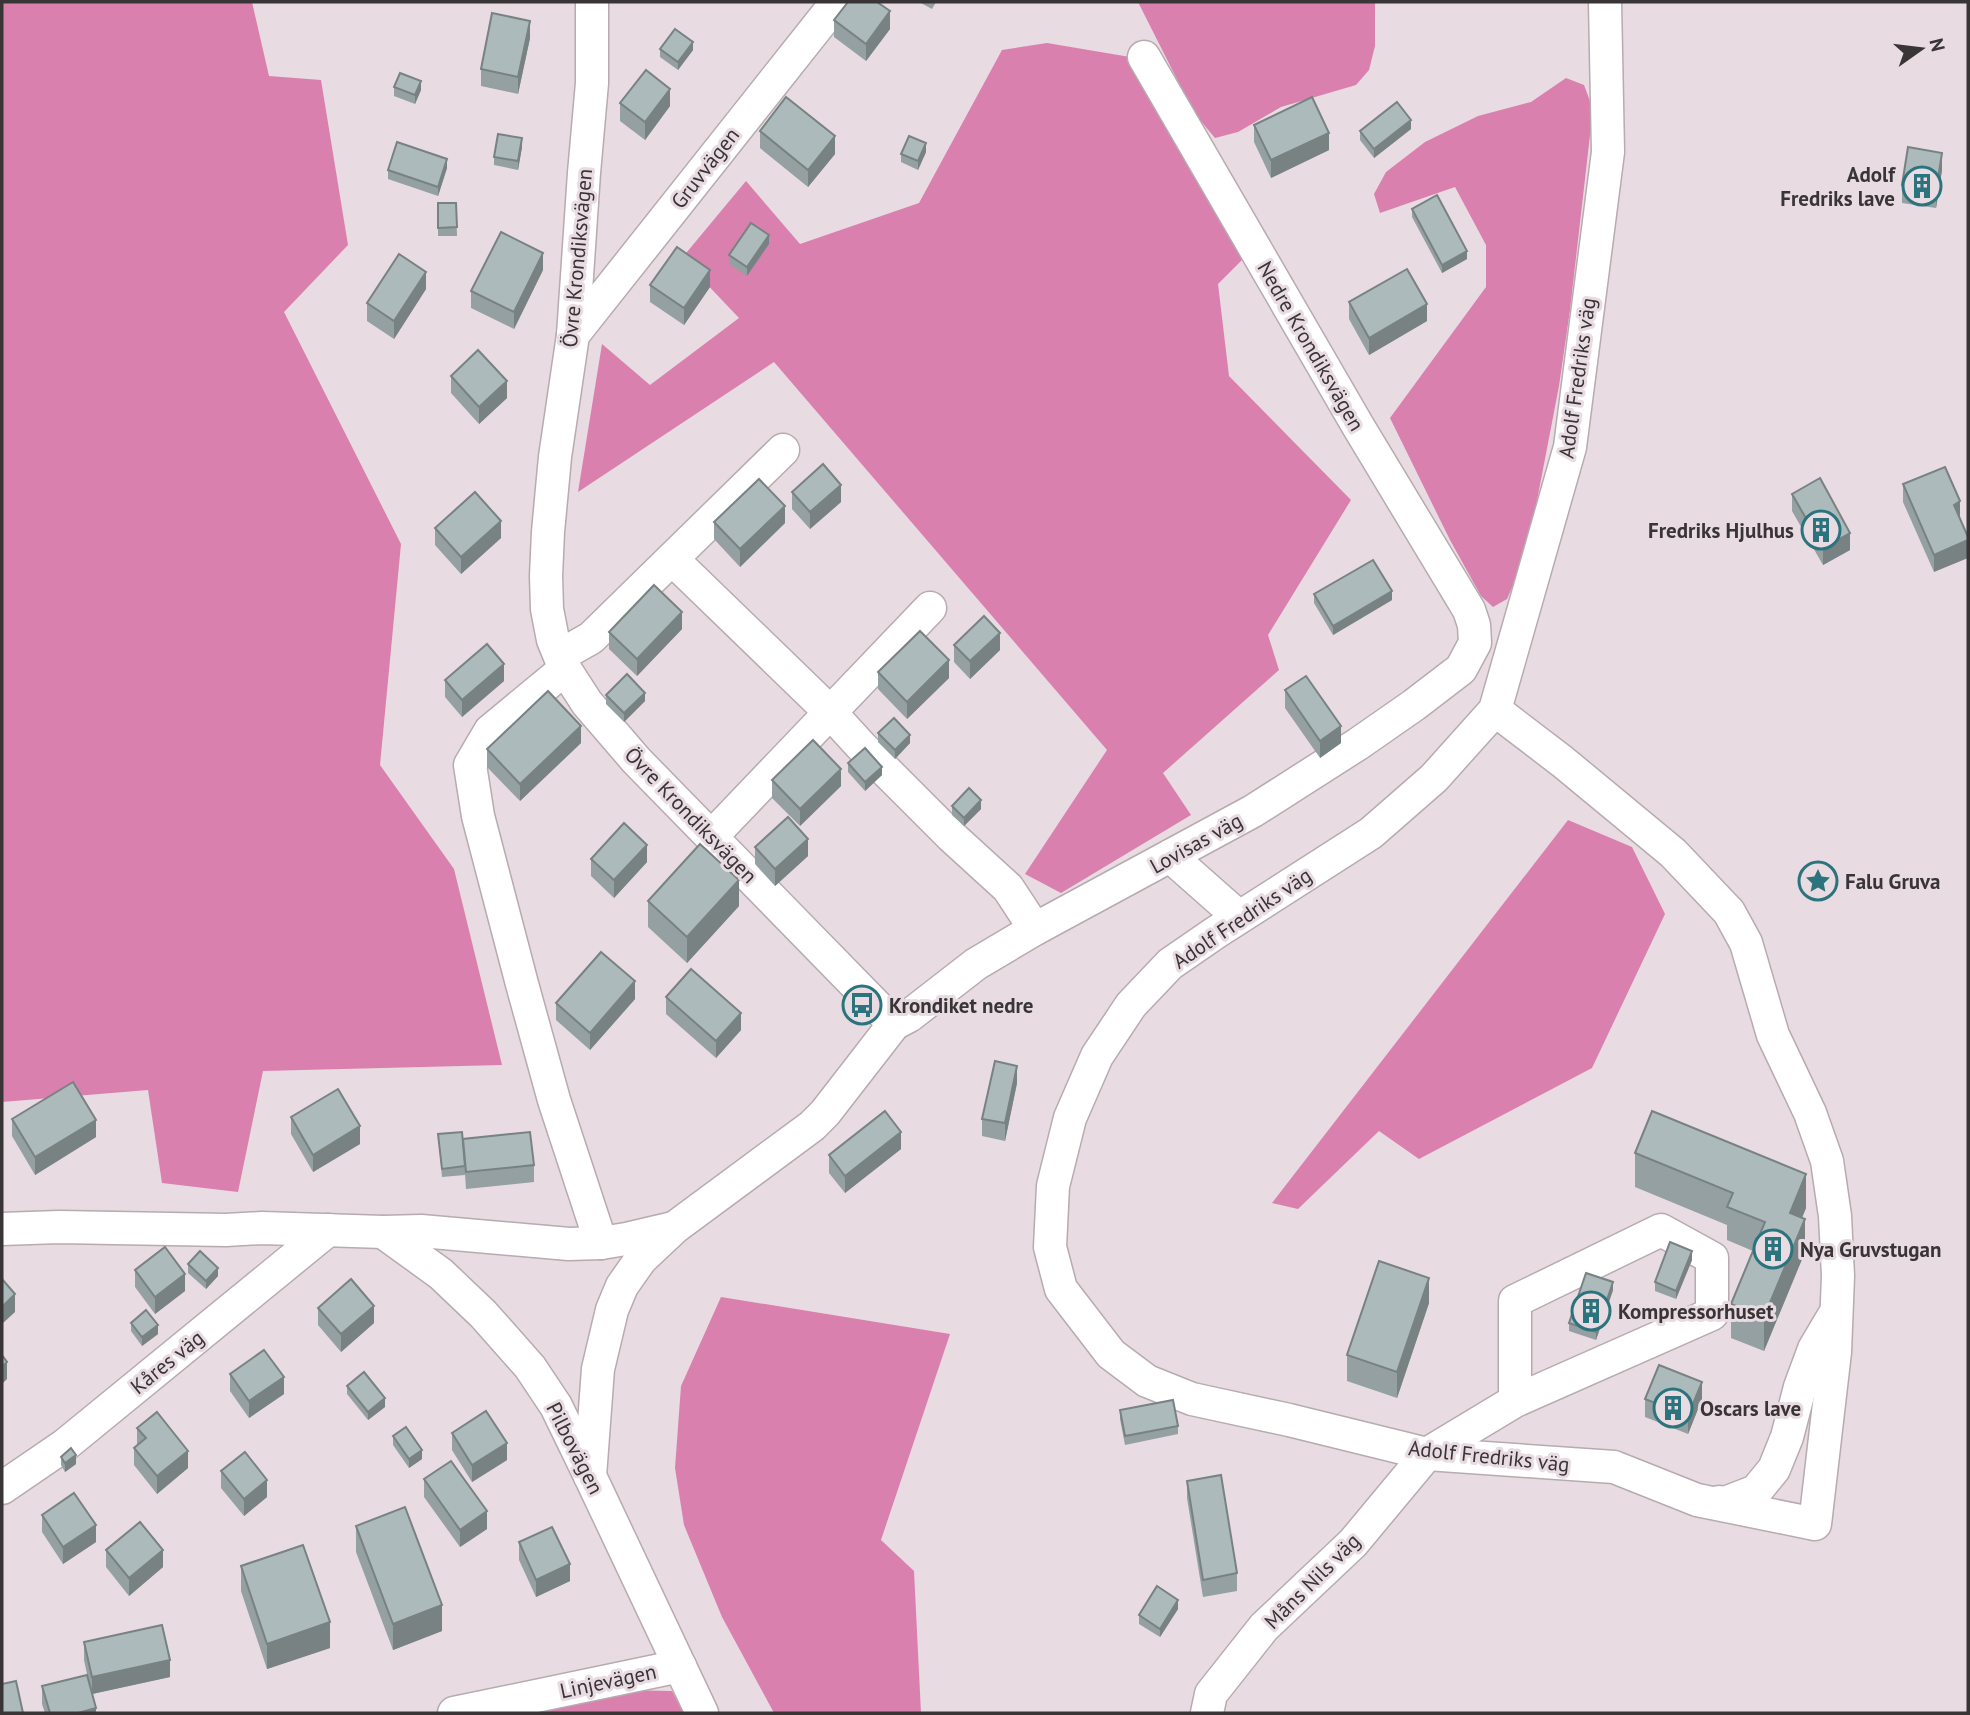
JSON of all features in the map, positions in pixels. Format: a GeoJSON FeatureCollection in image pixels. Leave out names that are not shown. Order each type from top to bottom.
{"type":"FeatureCollection","features":[{"type":"Feature","properties":{"kind":"street","name":"Övre Krondiksvägen"},"geometry":{"type":"LineString","coordinates":[[592,2],[592,83],[573,335],[555,457],[546,576],[547,609],[554,640],[563,662],[587,703],[609,730],[894,1024]]}},
{"type":"Feature","properties":{"kind":"street","name":"Gruvvägen"},"geometry":{"type":"LineString","coordinates":[[573,335],[837,2]]}},
{"type":"Feature","properties":{"kind":"street","name":"Adolf Fredriks väg"},"geometry":{"type":"LineString","coordinates":[[1605,2],[1608,152],[1570,447],[1494,710],[1434,778],[1371,833],[1170,964],[1131,1005],[1097,1056],[1070,1118],[1053,1186],[1050,1247],[1061,1289],[1111,1354],[1147,1381],[1192,1399],[1427,1454],[1614,1467],[1697,1500],[1815,1524],[1835,1352],[1836,1311]]}},
{"type":"Feature","properties":{"kind":"street","name":"Nedre Krondiksvägen"},"geometry":{"type":"LineString","coordinates":[[1144,57],[1358,426],[1469,610],[1475,636]]}},
{"type":"Feature","properties":{"kind":"street"},"geometry":{"type":"LineString","coordinates":[[601,1243],[554,1100],[522,984],[478,816],[470,765],[490,732],[591,638],[783,450]]}},
{"type":"Feature","properties":{"kind":"street"},"geometry":{"type":"LineString","coordinates":[[672,559],[1008,888],[1035,929]]}},
{"type":"Feature","properties":{"kind":"street"},"geometry":{"type":"LineString","coordinates":[[712,836],[930,608]]}},
{"type":"Feature","properties":{"kind":"street","name":"Lovisas väg"},"geometry":{"type":"LineString","coordinates":[[894,1024],[909,1016],[976,964],[1035,929],[1253,811],[1358,744],[1461,669],[1475,643],[1475,636]]}},
{"type":"Feature","properties":{"kind":"street"},"geometry":{"type":"LineString","coordinates":[[1494,710],[1563,762],[1673,853],[1729,912],[1746,943],[1773,1035],[1810,1112],[1827,1161],[1835,1216],[1838,1276],[1836,1311],[1814,1349],[1800,1387],[1787,1437],[1774,1469],[1756,1491],[1725,1503],[1697,1500]]}},
{"type":"Feature","properties":{"kind":"street"},"geometry":{"type":"LineString","coordinates":[[1170,856],[1239,917]]}},
{"type":"Feature","properties":{"kind":"street"},"geometry":{"type":"LineString","coordinates":[[590,1476],[596,1390],[612,1310],[622,1286],[641,1259],[674,1228],[812,1126],[894,1024]]}},
{"type":"Feature","properties":{"kind":"street"},"geometry":{"type":"LineString","coordinates":[[2,1229],[59,1227],[421,1231],[569,1244],[601,1243],[674,1228]]}},
{"type":"Feature","properties":{"kind":"street","name":"Kåres väg"},"geometry":{"type":"LineString","coordinates":[[2,1488],[65,1445],[328,1230]]}},
{"type":"Feature","properties":{"kind":"street","name":"Måns Nils väg"},"geometry":{"type":"LineString","coordinates":[[1207,1713],[1211,1693],[1264,1627],[1353,1543],[1427,1454],[1515,1401],[1712,1314],[1712,1258],[1661,1230],[1515,1301],[1515,1401]]}},
{"type":"Feature","properties":{"kind":"street","name":"Pilbovägen"},"geometry":{"type":"LineString","coordinates":[[383,1232],[441,1273],[483,1314],[530,1367],[556,1406],[702,1713]]}},
{"type":"Feature","properties":{"kind":"street","name":"Linjevägen"},"geometry":{"type":"LineString","coordinates":[[454,1713],[680,1667]]}},
{"type":"Feature","properties":{"kind":"shaded area"},"geometry":{"type":"Polygon","coordinates":[[[2,2],[252,2],[269,76],[321,80],[348,245],[284,312],[401,544],[380,765],[454,869],[502,1065],[263,1071],[238,1192],[162,1183],[148,1090],[2,1102],[2,2]]]}},
{"type":"Feature","properties":{"kind":"shaded area"},"geometry":{"type":"Polygon","coordinates":[[[1138,2],[1375,2],[1375,46],[1369,70],[1356,85],[1281,107],[1238,132],[1215,138],[1194,113],[1138,2]]]}},
{"type":"Feature","properties":{"kind":"shaded area"},"geometry":{"type":"Polygon","coordinates":[[[1047,43],[1142,59],[1245,257],[1218,284],[1229,376],[1351,500],[1268,635],[1279,670],[1163,773],[1191,815],[1061,893],[1025,874],[1107,750],[774,362],[578,492],[602,344],[650,385],[739,318],[682,258],[746,181],[800,244],[919,203],[1002,50],[1047,43]]]}},
{"type":"Feature","properties":{"kind":"shaded area"},"geometry":{"type":"Polygon","coordinates":[[[1566,78],[1584,85],[1593,109],[1570,310],[1559,386],[1534,516],[1518,574],[1507,599],[1493,607],[1481,596],[1450,540],[1390,418],[1486,287],[1486,245],[1455,187],[1380,213],[1374,194],[1386,172],[1425,142],[1478,116],[1531,102],[1566,78]]]}},
{"type":"Feature","properties":{"kind":"shaded area"},"geometry":{"type":"Polygon","coordinates":[[[1568,820],[1632,847],[1665,914],[1592,1068],[1419,1159],[1379,1131],[1298,1209],[1272,1203],[1568,820]]]}},
{"type":"Feature","properties":{"kind":"shaded area"},"geometry":{"type":"Polygon","coordinates":[[[721,1297],[950,1334],[881,1540],[914,1571],[921,1713],[774,1713],[722,1617],[684,1525],[675,1468],[681,1386],[721,1297]]]}},
{"type":"Feature","properties":{"kind":"shaded area"},"geometry":{"type":"Polygon","coordinates":[[[620,1690],[672,1691],[684,1713],[508,1713],[620,1690]]]}},
{"type":"Feature","properties":{"kind":"building"},"geometry":{"type":"Polygon","coordinates":[[[848,2],[877,2],[890,11],[866,44],[834,20],[848,2]]]}},
{"type":"Feature","properties":{"kind":"building"},"geometry":{"type":"Polygon","coordinates":[[[492,13],[530,21],[518,77],[481,69],[492,13]]]}},
{"type":"Feature","properties":{"kind":"building"},"geometry":{"type":"Polygon","coordinates":[[[675,29],[693,42],[678,62],[660,49],[675,29]]]}},
{"type":"Feature","properties":{"kind":"building"},"geometry":{"type":"Polygon","coordinates":[[[646,70],[670,89],[645,122],[620,103],[646,70]]]}},
{"type":"Feature","properties":{"kind":"building"},"geometry":{"type":"Polygon","coordinates":[[[400,73],[421,81],[415,95],[394,87],[400,73]]]}},
{"type":"Feature","properties":{"kind":"building"},"geometry":{"type":"Polygon","coordinates":[[[786,97],[835,136],[808,170],[760,131],[786,97]]]}},
{"type":"Feature","properties":{"kind":"building"},"geometry":{"type":"Polygon","coordinates":[[[1312,97],[1329,133],[1271,160],[1254,125],[1312,97]]]}},
{"type":"Feature","properties":{"kind":"building"},"geometry":{"type":"Polygon","coordinates":[[[1397,102],[1411,120],[1374,149],[1360,131],[1397,102]]]}},
{"type":"Feature","properties":{"kind":"building"},"geometry":{"type":"Polygon","coordinates":[[[498,134],[522,138],[518,161],[494,157],[498,134]]]}},
{"type":"Feature","properties":{"kind":"building"},"geometry":{"type":"Polygon","coordinates":[[[909,136],[926,143],[918,161],[901,154],[909,136]]]}},
{"type":"Feature","properties":{"kind":"building"},"geometry":{"type":"Polygon","coordinates":[[[397,142],[447,159],[438,187],[388,170],[397,142]]]}},
{"type":"Feature","properties":{"kind":"building"},"geometry":{"type":"Polygon","coordinates":[[[1908,147],[1942,153],[1936,191],[1902,185],[1908,147]]]}},
{"type":"Feature","properties":{"kind":"building"},"geometry":{"type":"Polygon","coordinates":[[[1437,195],[1467,251],[1442,265],[1412,209],[1437,195]]]}},
{"type":"Feature","properties":{"kind":"building"},"geometry":{"type":"Polygon","coordinates":[[[438,203],[456,203],[457,227],[438,228],[438,203]]]}},
{"type":"Feature","properties":{"kind":"building"},"geometry":{"type":"Polygon","coordinates":[[[751,223],[769,235],[747,267],[729,255],[751,223]]]}},
{"type":"Feature","properties":{"kind":"building"},"geometry":{"type":"Polygon","coordinates":[[[501,232],[543,253],[514,312],[471,291],[501,232]]]}},
{"type":"Feature","properties":{"kind":"building"},"geometry":{"type":"Polygon","coordinates":[[[677,247],[710,270],[684,308],[650,285],[677,247]]]}},
{"type":"Feature","properties":{"kind":"building"},"geometry":{"type":"Polygon","coordinates":[[[399,254],[426,272],[394,321],[367,303],[399,254]]]}},
{"type":"Feature","properties":{"kind":"building"},"geometry":{"type":"Polygon","coordinates":[[[1407,269],[1427,304],[1369,338],[1349,302],[1407,269]]]}},
{"type":"Feature","properties":{"kind":"building"},"geometry":{"type":"Polygon","coordinates":[[[478,350],[507,381],[479,407],[451,376],[478,350]]]}},
{"type":"Feature","properties":{"kind":"building"},"geometry":{"type":"Polygon","coordinates":[[[823,464],[841,485],[810,512],[792,492],[823,464]]]}},
{"type":"Feature","properties":{"kind":"building"},"geometry":{"type":"Polygon","coordinates":[[[1945,467],[1960,501],[1954,505],[1968,540],[1934,555],[1903,484],[1945,467]]]}},
{"type":"Feature","properties":{"kind":"building"},"geometry":{"type":"Polygon","coordinates":[[[1820,478],[1850,533],[1823,548],[1792,494],[1820,478]]]}},
{"type":"Feature","properties":{"kind":"building"},"geometry":{"type":"Polygon","coordinates":[[[759,479],[785,506],[740,549],[714,522],[759,479]]]}},
{"type":"Feature","properties":{"kind":"building"},"geometry":{"type":"Polygon","coordinates":[[[475,492],[501,521],[461,557],[435,528],[475,492]]]}},
{"type":"Feature","properties":{"kind":"building"},"geometry":{"type":"Polygon","coordinates":[[[1373,560],[1392,591],[1333,626],[1314,594],[1373,560]]]}},
{"type":"Feature","properties":{"kind":"building"},"geometry":{"type":"Polygon","coordinates":[[[654,585],[682,612],[637,659],[609,632],[654,585]]]}},
{"type":"Feature","properties":{"kind":"building"},"geometry":{"type":"Polygon","coordinates":[[[984,616],[1000,633],[970,661],[954,645],[984,616]]]}},
{"type":"Feature","properties":{"kind":"building"},"geometry":{"type":"Polygon","coordinates":[[[920,631],[949,660],[907,702],[878,672],[920,631]]]}},
{"type":"Feature","properties":{"kind":"building"},"geometry":{"type":"Polygon","coordinates":[[[487,644],[504,664],[462,700],[445,680],[487,644]]]}},
{"type":"Feature","properties":{"kind":"building"},"geometry":{"type":"Polygon","coordinates":[[[627,674],[645,693],[624,713],[606,695],[627,674]]]}},
{"type":"Feature","properties":{"kind":"building"},"geometry":{"type":"Polygon","coordinates":[[[1306,676],[1341,726],[1320,741],[1285,690],[1306,676]]]}},
{"type":"Feature","properties":{"kind":"building"},"geometry":{"type":"Polygon","coordinates":[[[548,691],[581,726],[520,784],[487,749],[548,691]]]}},
{"type":"Feature","properties":{"kind":"building"},"geometry":{"type":"Polygon","coordinates":[[[894,718],[910,735],[895,750],[878,733],[894,718]]]}},
{"type":"Feature","properties":{"kind":"building"},"geometry":{"type":"Polygon","coordinates":[[[813,740],[841,769],[800,809],[772,780],[813,740]]]}},
{"type":"Feature","properties":{"kind":"building"},"geometry":{"type":"Polygon","coordinates":[[[865,748],[882,767],[865,782],[848,763],[865,748]]]}},
{"type":"Feature","properties":{"kind":"building"},"geometry":{"type":"Polygon","coordinates":[[[969,788],[981,800],[964,818],[952,806],[969,788]]]}},
{"type":"Feature","properties":{"kind":"building"},"geometry":{"type":"Polygon","coordinates":[[[788,817],[808,839],[775,869],[755,847],[788,817]]]}},
{"type":"Feature","properties":{"kind":"building"},"geometry":{"type":"Polygon","coordinates":[[[624,823],[647,845],[614,880],[591,859],[624,823]]]}},
{"type":"Feature","properties":{"kind":"building"},"geometry":{"type":"Polygon","coordinates":[[[700,844],[739,880],[687,937],[648,901],[700,844]]]}},
{"type":"Feature","properties":{"kind":"building"},"geometry":{"type":"Polygon","coordinates":[[[601,952],[635,981],[590,1033],[556,1003],[601,952]]]}},
{"type":"Feature","properties":{"kind":"building"},"geometry":{"type":"Polygon","coordinates":[[[691,969],[741,1013],[716,1041],[666,997],[691,969]]]}},
{"type":"Feature","properties":{"kind":"building"},"geometry":{"type":"Polygon","coordinates":[[[995,1061],[1017,1066],[1005,1123],[982,1119],[995,1061]]]}},
{"type":"Feature","properties":{"kind":"building"},"geometry":{"type":"Polygon","coordinates":[[[73,1082],[96,1120],[35,1157],[12,1119],[73,1082]]]}},
{"type":"Feature","properties":{"kind":"building"},"geometry":{"type":"Polygon","coordinates":[[[338,1089],[360,1126],[313,1155],[291,1117],[338,1089]]]}},
{"type":"Feature","properties":{"kind":"building"},"geometry":{"type":"Polygon","coordinates":[[[885,1111],[901,1132],[845,1176],[829,1155],[885,1111]]]}},
{"type":"Feature","properties":{"kind":"building"},"geometry":{"type":"Polygon","coordinates":[[[1652,1111],[1806,1174],[1790,1213],[1805,1219],[1764,1317],[1731,1304],[1765,1222],[1727,1207],[1733,1193],[1635,1153],[1652,1111]]]}},
{"type":"Feature","properties":{"kind":"building"},"geometry":{"type":"Polygon","coordinates":[[[462,1132],[465,1166],[442,1169],[438,1134],[462,1132]]]}},
{"type":"Feature","properties":{"kind":"building"},"geometry":{"type":"Polygon","coordinates":[[[530,1132],[534,1165],[466,1172],[463,1139],[530,1132]]]}},
{"type":"Feature","properties":{"kind":"building"},"geometry":{"type":"Polygon","coordinates":[[[1670,1242],[1692,1251],[1676,1291],[1655,1282],[1670,1242]]]}},
{"type":"Feature","properties":{"kind":"building"},"geometry":{"type":"Polygon","coordinates":[[[165,1247],[185,1274],[155,1297],[135,1270],[165,1247]]]}},
{"type":"Feature","properties":{"kind":"building"},"geometry":{"type":"Polygon","coordinates":[[[200,1251],[218,1268],[206,1281],[188,1264],[200,1251]]]}},
{"type":"Feature","properties":{"kind":"building"},"geometry":{"type":"Polygon","coordinates":[[[1379,1261],[1429,1278],[1397,1372],[1347,1355],[1379,1261]]]}},
{"type":"Feature","properties":{"kind":"building","name":"Kompressorhuset"},"geometry":{"type":"Polygon","coordinates":[[[1586,1273],[1613,1282],[1596,1332],[1569,1323],[1586,1273]]]}},
{"type":"Feature","properties":{"kind":"building"},"geometry":{"type":"Polygon","coordinates":[[[2,1279],[15,1294],[2,1307],[2,1279]]]}},
{"type":"Feature","properties":{"kind":"building"},"geometry":{"type":"Polygon","coordinates":[[[351,1279],[374,1306],[341,1334],[318,1308],[351,1279]]]}},
{"type":"Feature","properties":{"kind":"building"},"geometry":{"type":"Polygon","coordinates":[[[146,1310],[158,1325],[142,1337],[131,1323],[146,1310]]]}},
{"type":"Feature","properties":{"kind":"building"},"geometry":{"type":"Polygon","coordinates":[[[264,1350],[284,1377],[249,1401],[230,1374],[264,1350]]]}},
{"type":"Feature","properties":{"kind":"building"},"geometry":{"type":"Polygon","coordinates":[[[1659,1365],[1702,1382],[1688,1416],[1645,1399],[1659,1365]]]}},
{"type":"Feature","properties":{"kind":"building"},"geometry":{"type":"Polygon","coordinates":[[[364,1372],[385,1398],[368,1412],[347,1386],[364,1372]]]}},
{"type":"Feature","properties":{"kind":"building"},"geometry":{"type":"Polygon","coordinates":[[[1173,1400],[1178,1426],[1125,1436],[1120,1410],[1173,1400]]]}},
{"type":"Feature","properties":{"kind":"building"},"geometry":{"type":"Polygon","coordinates":[[[486,1411],[507,1443],[472,1465],[452,1433],[486,1411]]]}},
{"type":"Feature","properties":{"kind":"building"},"geometry":{"type":"Polygon","coordinates":[[[157,1412],[188,1451],[157,1476],[134,1448],[146,1438],[137,1428],[157,1412]]]}},
{"type":"Feature","properties":{"kind":"building"},"geometry":{"type":"Polygon","coordinates":[[[406,1427],[422,1450],[409,1459],[393,1436],[406,1427]]]}},
{"type":"Feature","properties":{"kind":"building"},"geometry":{"type":"Polygon","coordinates":[[[71,1448],[76,1455],[65,1463],[61,1457],[71,1448]]]}},
{"type":"Feature","properties":{"kind":"building"},"geometry":{"type":"Polygon","coordinates":[[[245,1452],[267,1480],[244,1499],[221,1471],[245,1452]]]}},
{"type":"Feature","properties":{"kind":"building"},"geometry":{"type":"Polygon","coordinates":[[[451,1461],[487,1511],[460,1530],[424,1479],[451,1461]]]}},
{"type":"Feature","properties":{"kind":"building"},"geometry":{"type":"Polygon","coordinates":[[[1221,1475],[1237,1573],[1203,1580],[1187,1481],[1221,1475]]]}},
{"type":"Feature","properties":{"kind":"building"},"geometry":{"type":"Polygon","coordinates":[[[74,1493],[96,1525],[63,1547],[42,1515],[74,1493]]]}},
{"type":"Feature","properties":{"kind":"building"},"geometry":{"type":"Polygon","coordinates":[[[405,1507],[442,1605],[393,1624],[356,1526],[405,1507]]]}},
{"type":"Feature","properties":{"kind":"building"},"geometry":{"type":"Polygon","coordinates":[[[140,1522],[163,1550],[129,1578],[106,1550],[140,1522]]]}},
{"type":"Feature","properties":{"kind":"building"},"geometry":{"type":"Polygon","coordinates":[[[552,1527],[570,1564],[536,1580],[519,1542],[552,1527]]]}},
{"type":"Feature","properties":{"kind":"building"},"geometry":{"type":"Polygon","coordinates":[[[303,1545],[330,1622],[267,1644],[241,1566],[303,1545]]]}},
{"type":"Feature","properties":{"kind":"building"},"geometry":{"type":"Polygon","coordinates":[[[1157,1586],[1178,1600],[1160,1629],[1139,1615],[1157,1586]]]}},
{"type":"Feature","properties":{"kind":"building"},"geometry":{"type":"Polygon","coordinates":[[[162,1625],[170,1660],[92,1677],[84,1642],[162,1625]]]}},
{"type":"Feature","properties":{"kind":"building"},"geometry":{"type":"Polygon","coordinates":[[[87,1675],[96,1708],[78,1713],[50,1713],[42,1686],[87,1675]]]}},
{"type":"Feature","properties":{"kind":"building"},"geometry":{"type":"Polygon","coordinates":[[[16,1681],[23,1713],[2,1713],[2,1684],[16,1681]]]}},
{"type":"Feature","properties":{"kind":"place","name":"Adolf Fredriks lave"},"geometry":{"type":"Point","coordinates":[1922,186]}},
{"type":"Feature","properties":{"kind":"place","name":"Fredriks Hjulhus"},"geometry":{"type":"Point","coordinates":[1821,530]}},
{"type":"Feature","properties":{"kind":"place","name":"Falu Gruva"},"geometry":{"type":"Point","coordinates":[1818,881]}},
{"type":"Feature","properties":{"kind":"place","name":"Krondiket nedre"},"geometry":{"type":"Point","coordinates":[862,1005]}},
{"type":"Feature","properties":{"kind":"place","name":"Nya Gruvstugan"},"geometry":{"type":"Point","coordinates":[1773,1249]}},
{"type":"Feature","properties":{"kind":"place","name":"Kompressorhuset"},"geometry":{"type":"Point","coordinates":[1591,1311]}},
{"type":"Feature","properties":{"kind":"place","name":"Oscars lave"},"geometry":{"type":"Point","coordinates":[1673,1408]}}]}
